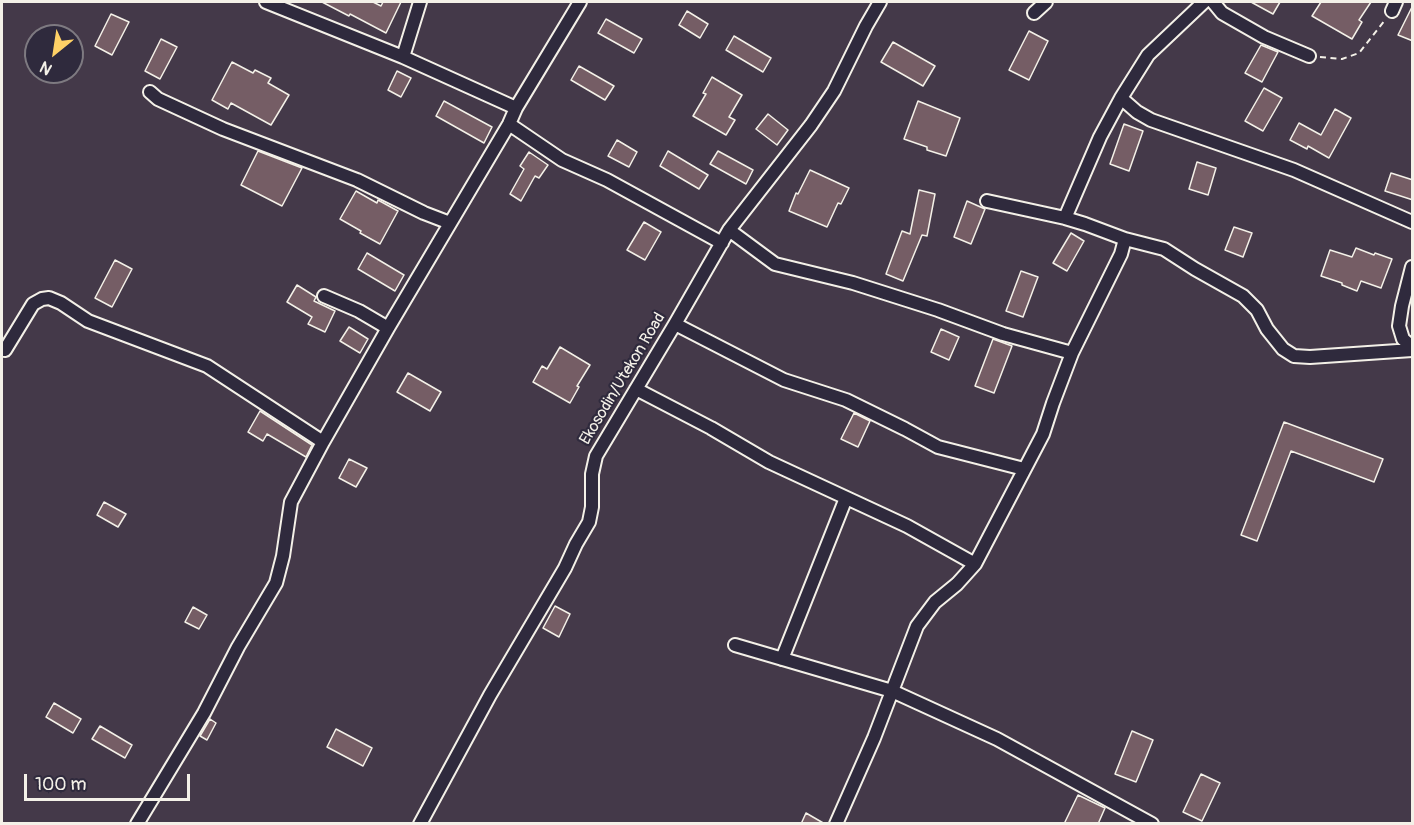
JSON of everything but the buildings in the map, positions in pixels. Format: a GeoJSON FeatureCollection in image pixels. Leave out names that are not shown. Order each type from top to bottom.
{"type":"FeatureCollection","features":[{"type":"Feature","properties":{"kind":"street"},"geometry":{"type":"LineString","coordinates":[[271,2],[403,57],[516,108]]}},
{"type":"Feature","properties":{"kind":"street"},"geometry":{"type":"LineString","coordinates":[[403,57],[420,2]]}},
{"type":"Feature","properties":{"kind":"street"},"geometry":{"type":"LineString","coordinates":[[137,824],[204,713],[238,647],[276,583],[283,556],[291,502],[323,442],[509,124],[516,108],[580,2]]}},
{"type":"Feature","properties":{"kind":"street","name":"Ekosodin/Utekon Road"},"geometry":{"type":"LineString","coordinates":[[420,824],[490,695],[565,568],[589,522],[592,507],[592,474],[596,456],[729,231],[811,125],[834,91],[880,2]]}},
{"type":"Feature","properties":{"kind":"street"},"geometry":{"type":"LineString","coordinates":[[1034,13],[1046,2]]}},
{"type":"Feature","properties":{"kind":"street"},"geometry":{"type":"LineString","coordinates":[[1065,218],[1100,137],[1148,55],[1204,2]]}},
{"type":"Feature","properties":{"kind":"street"},"geometry":{"type":"LineString","coordinates":[[1213,2],[1222,13],[1264,37],[1309,56]]}},
{"type":"Feature","properties":{"kind":"street"},"geometry":{"type":"LineString","coordinates":[[150,92],[158,99],[223,129],[357,180],[424,213],[450,223]]}},
{"type":"Feature","properties":{"kind":"street"},"geometry":{"type":"LineString","coordinates":[[1121,98],[1137,112],[1151,120],[1294,170],[1413,222]]}},
{"type":"Feature","properties":{"kind":"street"},"geometry":{"type":"LineString","coordinates":[[509,124],[562,160],[607,180],[722,243]]}},
{"type":"Feature","properties":{"kind":"street"},"geometry":{"type":"LineString","coordinates":[[987,201],[1065,218],[1125,239],[1164,249],[1243,296],[1257,310],[1267,329],[1283,350],[1294,356],[1310,357],[1413,349]]}},
{"type":"Feature","properties":{"kind":"street"},"geometry":{"type":"LineString","coordinates":[[729,231],[775,264],[853,283],[1003,334],[1072,353]]}},
{"type":"Feature","properties":{"kind":"street"},"geometry":{"type":"LineString","coordinates":[[836,824],[874,738],[917,626],[935,602],[957,584],[975,564],[1043,434],[1072,353],[1121,254],[1125,239]]}},
{"type":"Feature","properties":{"kind":"street"},"geometry":{"type":"LineString","coordinates":[[1413,267],[1399,326],[1404,339],[1413,349]]}},
{"type":"Feature","properties":{"kind":"street"},"geometry":{"type":"LineString","coordinates":[[324,296],[359,311],[388,328]]}},
{"type":"Feature","properties":{"kind":"street"},"geometry":{"type":"LineString","coordinates":[[5,350],[33,304],[49,298],[88,321],[207,366],[323,442]]}},
{"type":"Feature","properties":{"kind":"street"},"geometry":{"type":"LineString","coordinates":[[675,324],[784,380],[846,400],[938,447],[1024,469]]}},
{"type":"Feature","properties":{"kind":"street"},"geometry":{"type":"LineString","coordinates":[[636,389],[711,428],[768,462],[907,526],[975,564]]}},
{"type":"Feature","properties":{"kind":"street"},"geometry":{"type":"LineString","coordinates":[[782,659],[846,498]]}},
{"type":"Feature","properties":{"kind":"street"},"geometry":{"type":"LineString","coordinates":[[735,645],[892,691],[997,739],[1152,824]]}},
{"type":"Feature","properties":{"kind":"path"},"geometry":{"type":"LineString","coordinates":[[1309,56],[1342,59],[1359,53],[1394,6]]}}]}
